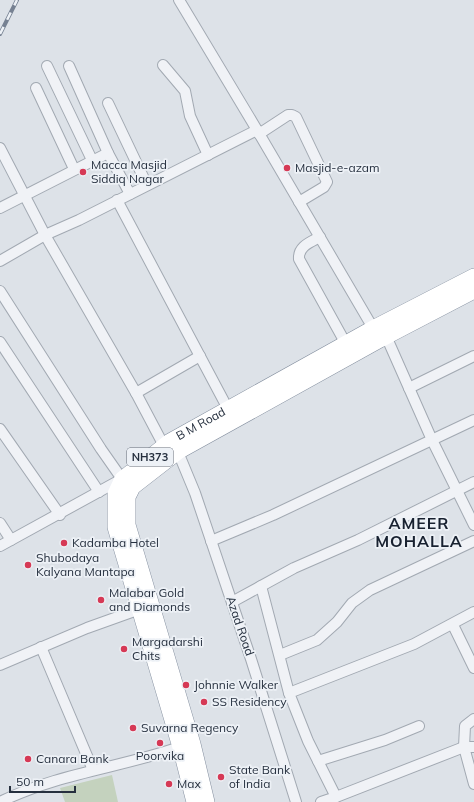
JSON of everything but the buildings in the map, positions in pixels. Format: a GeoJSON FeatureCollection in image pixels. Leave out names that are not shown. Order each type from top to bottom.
{"type":"FeatureCollection","features":[{"type":"Feature","properties":{"kind":"highway","name":"B M Road"},"geometry":{"type":"LineString","coordinates":[[207,802],[193,744],[129,550],[115,527],[115,494],[122,479],[171,449],[228,409],[374,328],[474,276]]}},
{"type":"Feature","properties":{"kind":"highway","name":"B M Road"},"geometry":{"type":"LineString","coordinates":[[194,802],[180,747],[140,609],[129,550],[128,497],[133,487],[171,449],[474,291]]}},
{"type":"Feature","properties":{"kind":"street"},"geometry":{"type":"LineString","coordinates":[[179,0],[374,328]]}},
{"type":"Feature","properties":{"kind":"street"},"geometry":{"type":"LineString","coordinates":[[163,64],[184,91],[190,116],[208,155]]}},
{"type":"Feature","properties":{"kind":"street"},"geometry":{"type":"LineString","coordinates":[[47,66],[92,160]]}},
{"type":"Feature","properties":{"kind":"street"},"geometry":{"type":"LineString","coordinates":[[69,66],[108,153],[130,194]]}},
{"type":"Feature","properties":{"kind":"street"},"geometry":{"type":"LineString","coordinates":[[36,88],[74,169]]}},
{"type":"Feature","properties":{"kind":"street"},"geometry":{"type":"LineString","coordinates":[[108,103],[147,185]]}},
{"type":"Feature","properties":{"kind":"street"},"geometry":{"type":"LineString","coordinates":[[0,261],[45,235],[258,132],[288,115],[296,117],[326,182],[324,187],[299,202]]}},
{"type":"Feature","properties":{"kind":"street","name":"Azad Road"},"geometry":{"type":"LineString","coordinates":[[0,148],[45,235],[136,393],[171,449],[195,493],[232,602],[296,802]]}},
{"type":"Feature","properties":{"kind":"street"},"geometry":{"type":"LineString","coordinates":[[0,208],[108,153]]}},
{"type":"Feature","properties":{"kind":"street"},"geometry":{"type":"LineString","coordinates":[[118,200],[228,409]]}},
{"type":"Feature","properties":{"kind":"street"},"geometry":{"type":"LineString","coordinates":[[320,236],[302,248],[299,254],[299,259],[346,344]]}},
{"type":"Feature","properties":{"kind":"street"},"geometry":{"type":"LineString","coordinates":[[0,291],[101,449],[122,479],[0,546]]}},
{"type":"Feature","properties":{"kind":"street"},"geometry":{"type":"LineString","coordinates":[[386,336],[432,440],[474,525]]}},
{"type":"Feature","properties":{"kind":"street"},"geometry":{"type":"LineString","coordinates":[[0,342],[99,492]]}},
{"type":"Feature","properties":{"kind":"street"},"geometry":{"type":"LineString","coordinates":[[136,393],[200,356]]}},
{"type":"Feature","properties":{"kind":"street"},"geometry":{"type":"LineString","coordinates":[[409,388],[474,356]]}},
{"type":"Feature","properties":{"kind":"street"},"geometry":{"type":"LineString","coordinates":[[211,541],[273,515],[474,420]]}},
{"type":"Feature","properties":{"kind":"street"},"geometry":{"type":"LineString","coordinates":[[0,429],[60,514]]}},
{"type":"Feature","properties":{"kind":"street"},"geometry":{"type":"LineString","coordinates":[[232,602],[294,568],[358,540],[457,492],[474,482]]}},
{"type":"Feature","properties":{"kind":"street"},"geometry":{"type":"LineString","coordinates":[[0,523],[11,540]]}},
{"type":"Feature","properties":{"kind":"street"},"geometry":{"type":"LineString","coordinates":[[280,655],[317,640],[337,622],[352,603],[370,590],[474,541]]}},
{"type":"Feature","properties":{"kind":"street"},"geometry":{"type":"LineString","coordinates":[[261,586],[290,693],[308,741],[336,797]]}},
{"type":"Feature","properties":{"kind":"street"},"geometry":{"type":"LineString","coordinates":[[0,664],[87,628],[140,609]]}},
{"type":"Feature","properties":{"kind":"street"},"geometry":{"type":"LineString","coordinates":[[290,693],[414,644],[474,612]]}},
{"type":"Feature","properties":{"kind":"street"},"geometry":{"type":"LineString","coordinates":[[452,625],[474,668]]}},
{"type":"Feature","properties":{"kind":"street"},"geometry":{"type":"LineString","coordinates":[[40,648],[93,770]]}},
{"type":"Feature","properties":{"kind":"street"},"geometry":{"type":"LineString","coordinates":[[474,719],[465,726],[474,784]]}},
{"type":"Feature","properties":{"kind":"street"},"geometry":{"type":"LineString","coordinates":[[318,761],[385,740],[419,726]]}},
{"type":"Feature","properties":{"kind":"street"},"geometry":{"type":"LineString","coordinates":[[0,802],[27,789],[180,747]]}},
{"type":"Feature","properties":{"kind":"street"},"geometry":{"type":"LineString","coordinates":[[321,802],[469,747]]}},
{"type":"Feature","properties":{"kind":"green space"},"geometry":{"type":"Polygon","coordinates":[[[112,775],[118,802],[65,802],[60,788],[112,775]]]}},
{"type":"Feature","properties":{"kind":"railway"},"geometry":{"type":"LineString","coordinates":[[0,34],[17,0]]}},
{"type":"Feature","properties":{"kind":"place","name":"Masjid-e-azam"},"geometry":{"type":"Point","coordinates":[287,168]}},
{"type":"Feature","properties":{"kind":"place","name":"Macca Masjid Siddiq Nagar"},"geometry":{"type":"Point","coordinates":[83,172]}},
{"type":"Feature","properties":{"kind":"place","name":"Kadamba Hotel"},"geometry":{"type":"Point","coordinates":[64,543]}},
{"type":"Feature","properties":{"kind":"place","name":"Shubodaya Kalyana Mantapa"},"geometry":{"type":"Point","coordinates":[28,565]}},
{"type":"Feature","properties":{"kind":"place","name":"Malabar Gold and Diamonds"},"geometry":{"type":"Point","coordinates":[101,600]}},
{"type":"Feature","properties":{"kind":"place","name":"Margadarshi Chits"},"geometry":{"type":"Point","coordinates":[124,649]}},
{"type":"Feature","properties":{"kind":"place","name":"Johnnie Walker"},"geometry":{"type":"Point","coordinates":[186,685]}},
{"type":"Feature","properties":{"kind":"place","name":"SS Residency"},"geometry":{"type":"Point","coordinates":[204,702]}},
{"type":"Feature","properties":{"kind":"place","name":"Suvarna Regency"},"geometry":{"type":"Point","coordinates":[133,728]}},
{"type":"Feature","properties":{"kind":"place","name":"Poorvika"},"geometry":{"type":"Point","coordinates":[160,743]}},
{"type":"Feature","properties":{"kind":"place","name":"Canara Bank"},"geometry":{"type":"Point","coordinates":[28,759]}},
{"type":"Feature","properties":{"kind":"place","name":"State Bank of India"},"geometry":{"type":"Point","coordinates":[221,777]}},
{"type":"Feature","properties":{"kind":"place","name":"Max"},"geometry":{"type":"Point","coordinates":[169,784]}},
{"type":"Feature","properties":{"kind":"district","name":"AMEER MOHALLA"},"geometry":{"type":"Point","coordinates":[419,532]}}]}
